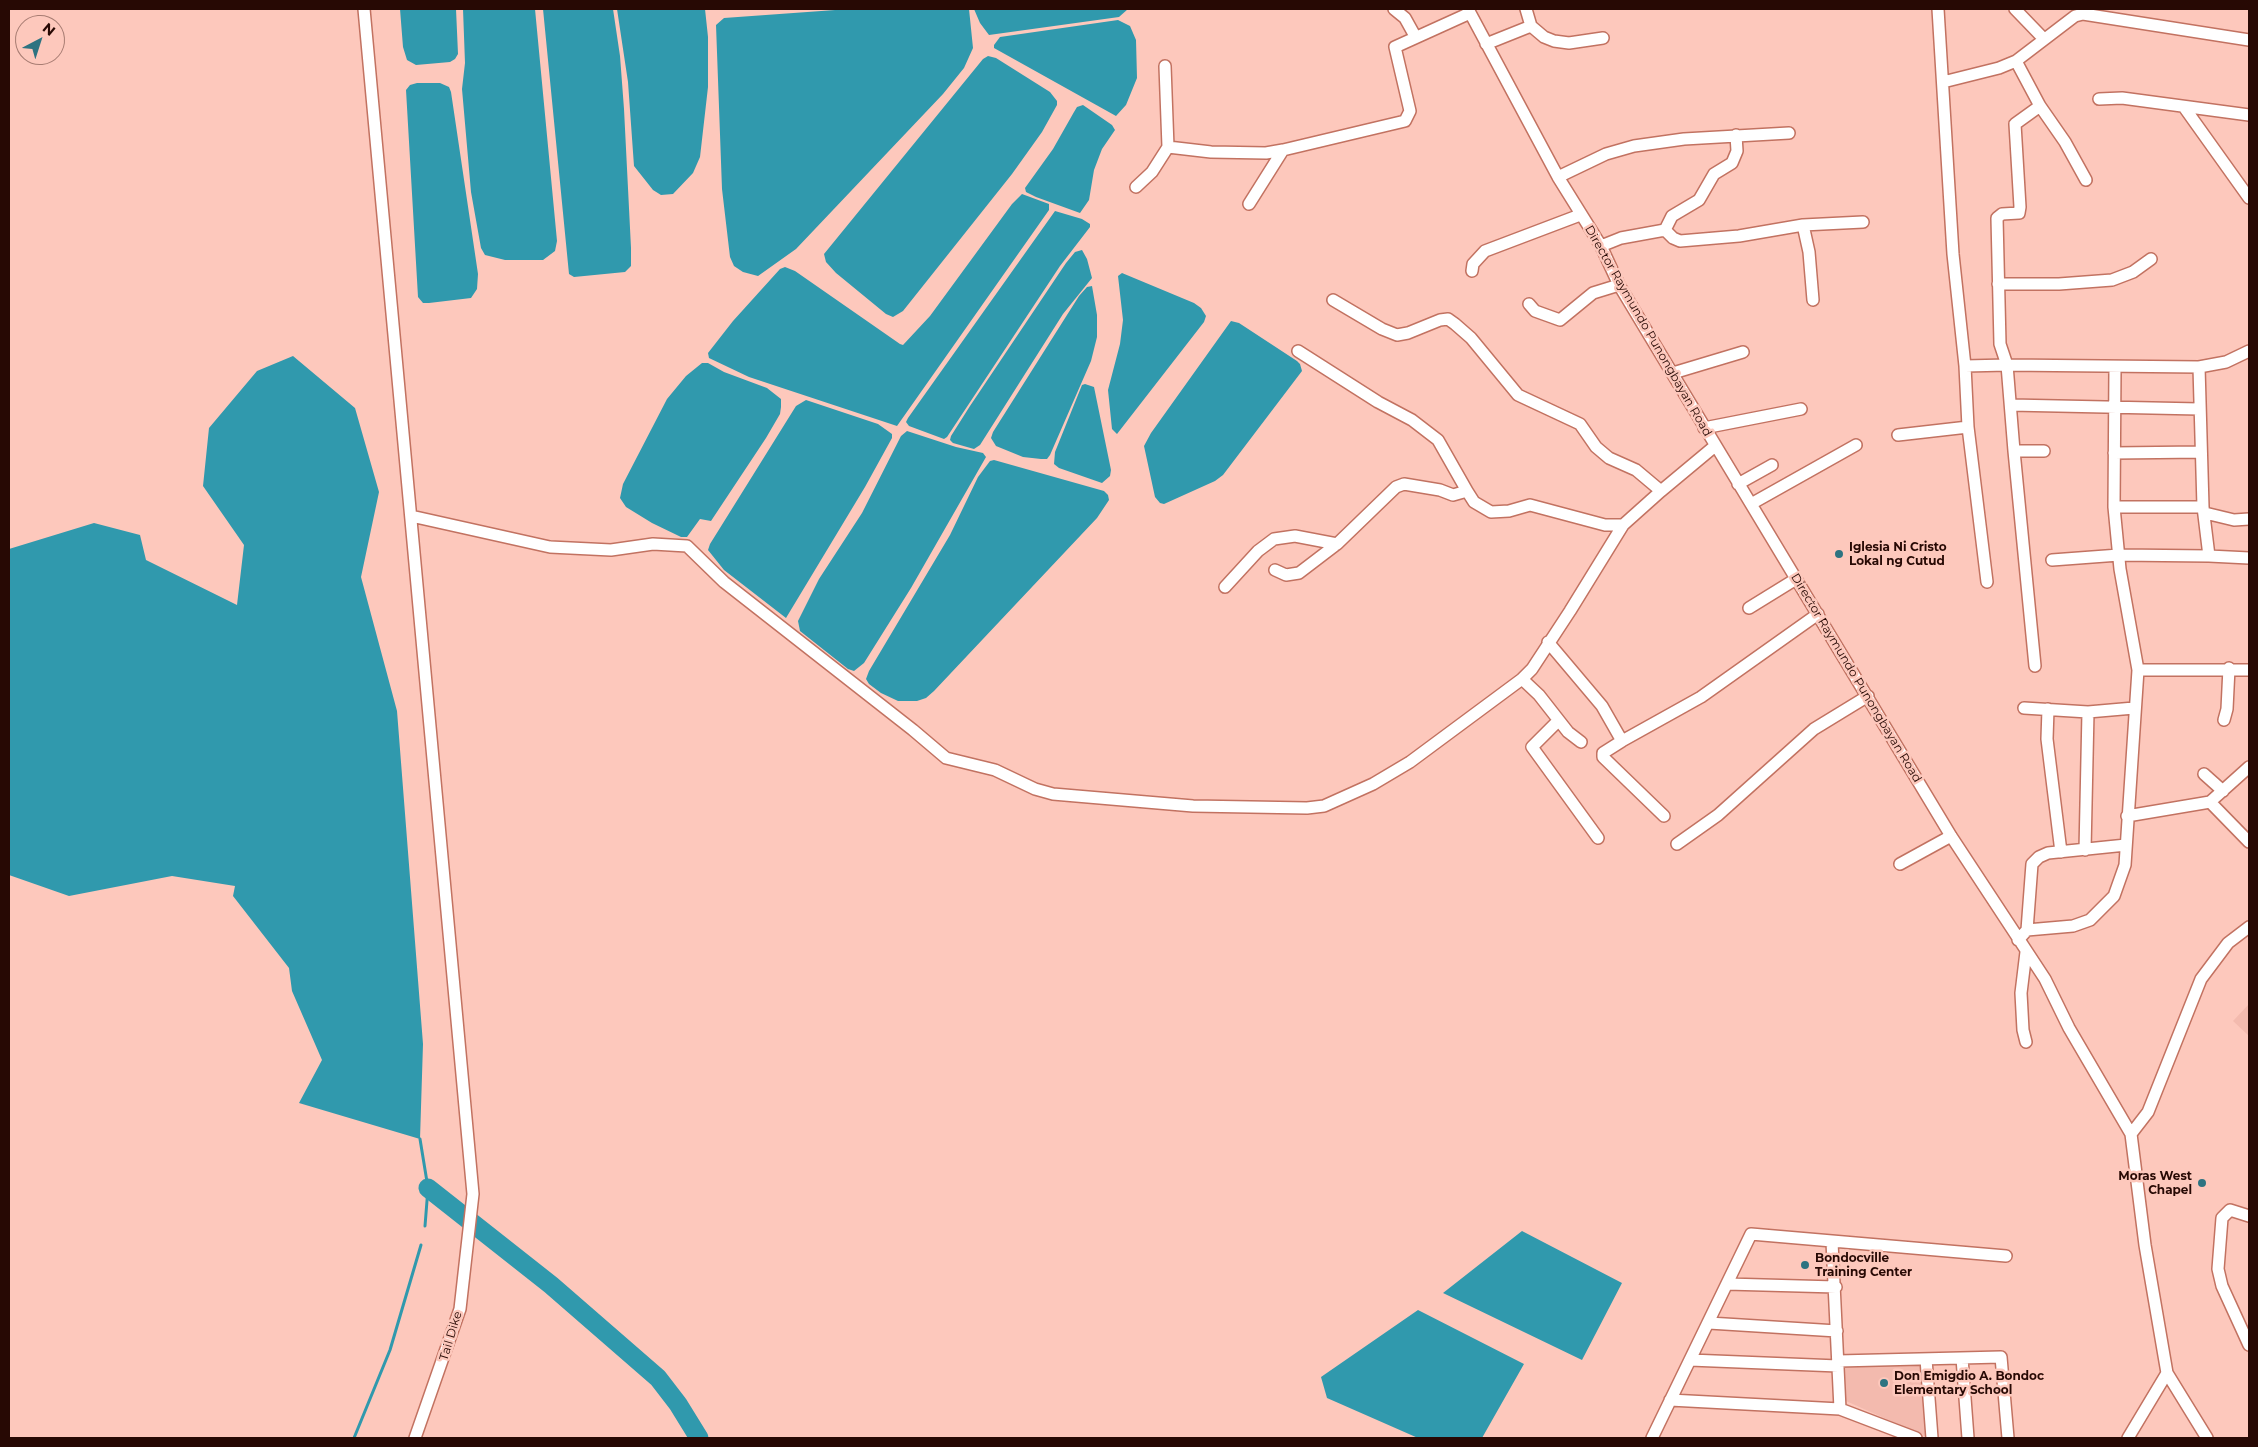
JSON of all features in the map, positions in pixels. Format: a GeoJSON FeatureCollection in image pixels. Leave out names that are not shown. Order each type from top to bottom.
{"type":"FeatureCollection","features":[{"type":"Feature","properties":{"kind":"street","name":"Tail Dike"},"geometry":{"type":"LineString","coordinates":[[364,9],[432,762],[470,1148],[471,1224],[460,1309],[415,1438]]}},
{"type":"Feature","properties":{"kind":"street"},"geometry":{"type":"LineString","coordinates":[[1394,9],[1405,18],[1415,36]]}},
{"type":"Feature","properties":{"kind":"street"},"geometry":{"type":"LineString","coordinates":[[1526,9],[1531,26],[1544,37],[1554,41],[1569,43],[1602,38]]}},
{"type":"Feature","properties":{"kind":"street"},"geometry":{"type":"LineString","coordinates":[[1938,9],[1953,254],[1965,366],[1968,427],[1987,582]]}},
{"type":"Feature","properties":{"kind":"street"},"geometry":{"type":"LineString","coordinates":[[2015,9],[2043,38]]}},
{"type":"Feature","properties":{"kind":"street"},"geometry":{"type":"LineString","coordinates":[[1168,147],[1211,152],[1266,153],[1405,121],[1410,111],[1394,49],[1396,44],[1469,11]]}},
{"type":"Feature","properties":{"kind":"street","name":"Director Raymundo Punongbayan Road"},"geometry":{"type":"LineString","coordinates":[[1469,11],[1558,177],[1601,246],[1619,285],[1951,836],[2045,979],[2069,1028],[2131,1134],[2145,1245],[2167,1373]]}},
{"type":"Feature","properties":{"kind":"street"},"geometry":{"type":"LineString","coordinates":[[1943,82],[1999,68],[2016,61],[2043,38],[2075,16],[2083,14],[2249,40]]}},
{"type":"Feature","properties":{"kind":"street"},"geometry":{"type":"LineString","coordinates":[[1486,44],[1531,26]]}},
{"type":"Feature","properties":{"kind":"street"},"geometry":{"type":"LineString","coordinates":[[2016,61],[2040,106],[2065,142],[2086,180]]}},
{"type":"Feature","properties":{"kind":"street"},"geometry":{"type":"LineString","coordinates":[[1136,187],[1152,172],[1168,147],[1165,66]]}},
{"type":"Feature","properties":{"kind":"street"},"geometry":{"type":"LineString","coordinates":[[2099,99],[2122,98],[2184,108],[2249,115]]}},
{"type":"Feature","properties":{"kind":"street"},"geometry":{"type":"LineString","coordinates":[[2035,666],[2007,365],[2000,344],[1997,218],[2002,214],[2018,212],[2020,206],[2015,124],[2040,106]]}},
{"type":"Feature","properties":{"kind":"street"},"geometry":{"type":"LineString","coordinates":[[2184,108],[2249,198]]}},
{"type":"Feature","properties":{"kind":"street"},"geometry":{"type":"LineString","coordinates":[[1558,177],[1606,154],[1634,146],[1736,135],[1789,133]]}},
{"type":"Feature","properties":{"kind":"street"},"geometry":{"type":"LineString","coordinates":[[1665,230],[1672,216],[1699,200],[1714,174],[1732,163],[1737,151],[1736,135]]}},
{"type":"Feature","properties":{"kind":"street"},"geometry":{"type":"LineString","coordinates":[[1249,204],[1283,150]]}},
{"type":"Feature","properties":{"kind":"street"},"geometry":{"type":"LineString","coordinates":[[1472,271],[1473,264],[1485,251],[1580,215]]}},
{"type":"Feature","properties":{"kind":"street"},"geometry":{"type":"LineString","coordinates":[[1665,230],[1673,238],[1680,240],[1739,236],[1803,225],[1863,222]]}},
{"type":"Feature","properties":{"kind":"street"},"geometry":{"type":"LineString","coordinates":[[1803,225],[1809,252],[1813,300]]}},
{"type":"Feature","properties":{"kind":"street"},"geometry":{"type":"LineString","coordinates":[[1601,246],[1620,238],[1665,230]]}},
{"type":"Feature","properties":{"kind":"street"},"geometry":{"type":"LineString","coordinates":[[1998,284],[2059,284],[2112,280],[2133,272],[2151,259]]}},
{"type":"Feature","properties":{"kind":"street"},"geometry":{"type":"LineString","coordinates":[[1529,304],[1535,311],[1560,320],[1592,293],[1619,285]]}},
{"type":"Feature","properties":{"kind":"street"},"geometry":{"type":"LineString","coordinates":[[1333,300],[1382,329],[1396,334],[1408,333],[1440,320],[1448,319],[1471,338],[1518,395],[1580,424],[1596,447],[1609,458],[1636,470],[1661,491]]}},
{"type":"Feature","properties":{"kind":"street"},"geometry":{"type":"LineString","coordinates":[[1298,351],[1378,402],[1412,420],[1438,440],[1474,502],[1491,512],[1509,511],[1530,505],[1605,525],[1623,525]]}},
{"type":"Feature","properties":{"kind":"street"},"geometry":{"type":"LineString","coordinates":[[1965,366],[2199,368],[2226,362],[2249,351]]}},
{"type":"Feature","properties":{"kind":"street"},"geometry":{"type":"LineString","coordinates":[[1673,373],[1743,352]]}},
{"type":"Feature","properties":{"kind":"street"},"geometry":{"type":"LineString","coordinates":[[2027,930],[2073,926],[2090,920],[2116,893],[2125,865],[2138,670],[2118,555],[2114,507],[2113,407],[2115,368]]}},
{"type":"Feature","properties":{"kind":"street"},"geometry":{"type":"LineString","coordinates":[[2199,368],[2204,510],[2209,556]]}},
{"type":"Feature","properties":{"kind":"street"},"geometry":{"type":"LineString","coordinates":[[2011,405],[2200,409]]}},
{"type":"Feature","properties":{"kind":"street"},"geometry":{"type":"LineString","coordinates":[[1704,428],[1802,409]]}},
{"type":"Feature","properties":{"kind":"street"},"geometry":{"type":"LineString","coordinates":[[1898,434],[1968,427]]}},
{"type":"Feature","properties":{"kind":"street"},"geometry":{"type":"LineString","coordinates":[[1751,504],[1856,445]]}},
{"type":"Feature","properties":{"kind":"street"},"geometry":{"type":"LineString","coordinates":[[411,516],[550,547],[611,550],[653,544],[687,546],[724,582],[946,758],[995,770],[1052,794],[1193,806],[1307,808],[1324,806],[1340,800],[1373,784],[1410,762],[1522,679],[1532,669],[1623,525],[1715,446]]}},
{"type":"Feature","properties":{"kind":"street"},"geometry":{"type":"LineString","coordinates":[[2014,451],[2044,451]]}},
{"type":"Feature","properties":{"kind":"street"},"geometry":{"type":"LineString","coordinates":[[2114,453],[2201,452]]}},
{"type":"Feature","properties":{"kind":"street"},"geometry":{"type":"LineString","coordinates":[[1738,484],[1772,465]]}},
{"type":"Feature","properties":{"kind":"street"},"geometry":{"type":"LineString","coordinates":[[1275,570],[1286,575],[1299,573],[1337,544],[1396,487],[1404,484],[1440,490],[1453,495],[1468,492]]}},
{"type":"Feature","properties":{"kind":"street"},"geometry":{"type":"LineString","coordinates":[[2114,507],[2204,510],[2234,520],[2249,519]]}},
{"type":"Feature","properties":{"kind":"street"},"geometry":{"type":"LineString","coordinates":[[1225,587],[1258,551],[1274,539],[1295,536],[1337,544]]}},
{"type":"Feature","properties":{"kind":"street"},"geometry":{"type":"LineString","coordinates":[[2052,560],[2118,555],[2249,558]]}},
{"type":"Feature","properties":{"kind":"street"},"geometry":{"type":"LineString","coordinates":[[1749,608],[1796,579]]}},
{"type":"Feature","properties":{"kind":"street"},"geometry":{"type":"LineString","coordinates":[[1664,816],[1603,756],[1603,753],[1622,740],[1701,697],[1818,614]]}},
{"type":"Feature","properties":{"kind":"street"},"geometry":{"type":"LineString","coordinates":[[1548,642],[1602,706],[1622,740]]}},
{"type":"Feature","properties":{"kind":"street"},"geometry":{"type":"LineString","coordinates":[[2138,670],[2229,668],[2249,670]]}},
{"type":"Feature","properties":{"kind":"street"},"geometry":{"type":"LineString","coordinates":[[2224,720],[2227,709],[2229,668]]}},
{"type":"Feature","properties":{"kind":"street"},"geometry":{"type":"LineString","coordinates":[[1522,679],[1539,695],[1558,721],[1582,742]]}},
{"type":"Feature","properties":{"kind":"street"},"geometry":{"type":"LineString","coordinates":[[1677,844],[1718,815],[1814,730],[1868,696]]}},
{"type":"Feature","properties":{"kind":"street"},"geometry":{"type":"LineString","coordinates":[[2024,708],[2088,712],[2134,708]]}},
{"type":"Feature","properties":{"kind":"street"},"geometry":{"type":"LineString","coordinates":[[2048,709],[2047,739],[2061,852]]}},
{"type":"Feature","properties":{"kind":"street"},"geometry":{"type":"LineString","coordinates":[[2085,850],[2088,712]]}},
{"type":"Feature","properties":{"kind":"street"},"geometry":{"type":"LineString","coordinates":[[1558,721],[1532,747],[1598,838]]}},
{"type":"Feature","properties":{"kind":"street"},"geometry":{"type":"LineString","coordinates":[[2127,816],[2210,802],[2249,766]]}},
{"type":"Feature","properties":{"kind":"street"},"geometry":{"type":"LineString","coordinates":[[2204,774],[2223,791]]}},
{"type":"Feature","properties":{"kind":"street"},"geometry":{"type":"LineString","coordinates":[[2210,802],[2249,842]]}},
{"type":"Feature","properties":{"kind":"street"},"geometry":{"type":"LineString","coordinates":[[1900,864],[1951,836]]}},
{"type":"Feature","properties":{"kind":"street"},"geometry":{"type":"LineString","coordinates":[[2018,940],[2027,930],[2032,864],[2048,853],[2126,846]]}},
{"type":"Feature","properties":{"kind":"street"},"geometry":{"type":"LineString","coordinates":[[2131,1134],[2148,1112],[2201,979],[2228,943],[2249,927]]}},
{"type":"Feature","properties":{"kind":"street"},"geometry":{"type":"LineString","coordinates":[[2026,952],[2021,993],[2023,1030],[2026,1042]]}},
{"type":"Feature","properties":{"kind":"street"},"geometry":{"type":"LineString","coordinates":[[2249,1216],[2230,1210],[2222,1218],[2218,1268],[2222,1286],[2249,1345]]}},
{"type":"Feature","properties":{"kind":"street"},"geometry":{"type":"LineString","coordinates":[[1652,1438],[1751,1234],[2006,1256]]}},
{"type":"Feature","properties":{"kind":"street"},"geometry":{"type":"LineString","coordinates":[[1832,1242],[1836,1287],[1840,1409]]}},
{"type":"Feature","properties":{"kind":"street"},"geometry":{"type":"LineString","coordinates":[[1727,1284],[1836,1287]]}},
{"type":"Feature","properties":{"kind":"street"},"geometry":{"type":"LineString","coordinates":[[1709,1323],[1837,1330]]}},
{"type":"Feature","properties":{"kind":"street"},"geometry":{"type":"LineString","coordinates":[[1690,1360],[1838,1364],[2001,1357],[2008,1438]]}},
{"type":"Feature","properties":{"kind":"street"},"geometry":{"type":"LineString","coordinates":[[1962,1358],[1968,1438]]}},
{"type":"Feature","properties":{"kind":"street"},"geometry":{"type":"LineString","coordinates":[[1926,1359],[1932,1438]]}},
{"type":"Feature","properties":{"kind":"street"},"geometry":{"type":"LineString","coordinates":[[2128,1438],[2167,1373],[2207,1438]]}},
{"type":"Feature","properties":{"kind":"street"},"geometry":{"type":"LineString","coordinates":[[1670,1400],[1840,1409],[1916,1438]]}},
{"type":"Feature","properties":{"kind":"shaded area"},"geometry":{"type":"Polygon","coordinates":[[[2249,1004],[2249,1036],[2233,1021],[2249,1004]]]}},
{"type":"Feature","properties":{"kind":"shaded area","name":"Don Emigdio A. Bondoc Elementary School"},"geometry":{"type":"Polygon","coordinates":[[[1921,1361],[1929,1438],[1846,1401],[1845,1365],[1921,1361]]]}},
{"type":"Feature","properties":{"kind":"water"},"geometry":{"type":"Polygon","coordinates":[[[400,9],[456,9],[458,54],[455,59],[450,62],[416,65],[407,60],[403,47],[400,9]]]}},
{"type":"Feature","properties":{"kind":"water"},"geometry":{"type":"Polygon","coordinates":[[[463,9],[535,9],[557,241],[555,251],[543,260],[505,260],[485,255],[481,248],[471,192],[462,89],[465,63],[463,9]]]}},
{"type":"Feature","properties":{"kind":"water"},"geometry":{"type":"Polygon","coordinates":[[[543,9],[613,9],[620,56],[624,109],[631,248],[631,266],[625,272],[574,277],[569,274],[543,9]]]}},
{"type":"Feature","properties":{"kind":"water"},"geometry":{"type":"Polygon","coordinates":[[[617,9],[705,9],[708,37],[708,87],[700,157],[693,173],[673,194],[661,195],[653,190],[634,166],[628,82],[617,9]]]}},
{"type":"Feature","properties":{"kind":"water"},"geometry":{"type":"Polygon","coordinates":[[[849,9],[969,9],[973,48],[964,68],[943,94],[796,249],[758,276],[743,272],[734,266],[730,257],[722,189],[716,25],[724,18],[849,9]]]}},
{"type":"Feature","properties":{"kind":"water"},"geometry":{"type":"Polygon","coordinates":[[[974,9],[1128,9],[1119,17],[989,35],[980,23],[974,9]]]}},
{"type":"Feature","properties":{"kind":"water"},"geometry":{"type":"Polygon","coordinates":[[[1118,20],[1130,26],[1136,40],[1137,78],[1126,105],[1116,116],[994,48],[1000,37],[1118,20]]]}},
{"type":"Feature","properties":{"kind":"water"},"geometry":{"type":"Polygon","coordinates":[[[988,56],[996,58],[1050,92],[1057,101],[1057,105],[1042,132],[1012,174],[903,311],[893,317],[886,314],[836,273],[826,262],[824,254],[983,59],[988,56]]]}},
{"type":"Feature","properties":{"kind":"water"},"geometry":{"type":"Polygon","coordinates":[[[417,83],[440,83],[449,87],[451,92],[478,274],[477,289],[471,298],[423,303],[418,297],[406,90],[410,85],[417,83]]]}},
{"type":"Feature","properties":{"kind":"water"},"geometry":{"type":"Polygon","coordinates":[[[1083,105],[1112,125],[1115,130],[1102,149],[1094,170],[1089,200],[1080,213],[1036,197],[1026,192],[1025,188],[1053,149],[1077,107],[1083,105]]]}},
{"type":"Feature","properties":{"kind":"water"},"geometry":{"type":"Polygon","coordinates":[[[1022,194],[1049,204],[1049,210],[897,426],[749,377],[709,358],[708,353],[733,321],[780,269],[785,267],[795,271],[903,345],[930,316],[1012,204],[1022,194]]]}},
{"type":"Feature","properties":{"kind":"water"},"geometry":{"type":"Polygon","coordinates":[[[1055,211],[1082,219],[1090,224],[1090,227],[1060,266],[947,437],[944,439],[909,426],[906,422],[908,418],[1055,211]]]}},
{"type":"Feature","properties":{"kind":"water"},"geometry":{"type":"Polygon","coordinates":[[[1082,250],[1087,259],[1092,278],[1063,314],[980,445],[974,449],[953,443],[950,440],[951,436],[970,406],[1066,263],[1075,252],[1082,250]]]}},
{"type":"Feature","properties":{"kind":"water"},"geometry":{"type":"Polygon","coordinates":[[[1122,273],[1194,303],[1201,308],[1206,316],[1204,322],[1117,434],[1112,429],[1108,390],[1120,344],[1123,320],[1118,276],[1122,273]]]}},
{"type":"Feature","properties":{"kind":"water"},"geometry":{"type":"Polygon","coordinates":[[[1092,286],[1097,315],[1097,337],[1091,361],[1050,455],[1047,459],[1023,457],[996,446],[991,438],[993,432],[1079,296],[1087,287],[1092,286]]]}},
{"type":"Feature","properties":{"kind":"water"},"geometry":{"type":"Polygon","coordinates":[[[1231,321],[1239,323],[1297,361],[1302,371],[1223,475],[1215,481],[1164,504],[1160,503],[1155,497],[1144,446],[1151,433],[1231,321]]]}},
{"type":"Feature","properties":{"kind":"water"},"geometry":{"type":"Polygon","coordinates":[[[293,356],[355,408],[379,492],[361,577],[397,711],[423,1044],[420,1139],[299,1103],[322,1060],[292,991],[289,968],[233,896],[235,886],[172,876],[69,896],[9,875],[9,549],[94,523],[140,535],[146,560],[237,605],[244,545],[203,486],[209,428],[257,371],[293,356]]]}},
{"type":"Feature","properties":{"kind":"water"},"geometry":{"type":"Polygon","coordinates":[[[702,363],[708,363],[724,372],[767,388],[781,399],[781,407],[780,414],[766,438],[711,521],[700,519],[687,537],[681,537],[652,523],[626,507],[620,498],[623,484],[667,399],[686,376],[702,363]]]}},
{"type":"Feature","properties":{"kind":"water"},"geometry":{"type":"Polygon","coordinates":[[[1082,385],[1094,387],[1111,470],[1110,476],[1102,483],[1059,468],[1054,464],[1055,452],[1082,385]]]}},
{"type":"Feature","properties":{"kind":"water"},"geometry":{"type":"Polygon","coordinates":[[[806,400],[878,424],[892,434],[892,438],[865,487],[786,618],[724,570],[708,550],[796,406],[806,400]]]}},
{"type":"Feature","properties":{"kind":"water"},"geometry":{"type":"Polygon","coordinates":[[[907,431],[956,447],[983,453],[986,457],[911,588],[864,663],[854,671],[848,669],[800,631],[798,621],[819,579],[862,513],[901,436],[907,431]]]}},
{"type":"Feature","properties":{"kind":"water"},"geometry":{"type":"Polygon","coordinates":[[[994,460],[1104,491],[1108,495],[1109,500],[1097,518],[934,691],[926,698],[917,701],[898,701],[881,693],[869,684],[866,679],[869,671],[950,535],[978,477],[990,461],[994,460]]]}},
{"type":"Feature","properties":{"kind":"water"},"geometry":{"type":"Polygon","coordinates":[[[1522,1231],[1622,1283],[1582,1360],[1443,1293],[1522,1231]]]}},
{"type":"Feature","properties":{"kind":"water"},"geometry":{"type":"Polygon","coordinates":[[[1418,1310],[1524,1364],[1482,1438],[1418,1438],[1327,1398],[1321,1377],[1418,1310]]]}},
{"type":"Feature","properties":{"kind":"waterway"},"geometry":{"type":"LineString","coordinates":[[420,1139],[428,1188],[425,1226]]}},
{"type":"Feature","properties":{"kind":"waterway"},"geometry":{"type":"LineString","coordinates":[[428,1188],[551,1285],[658,1378],[678,1404],[699,1438]]}},
{"type":"Feature","properties":{"kind":"waterway"},"geometry":{"type":"LineString","coordinates":[[354,1438],[390,1350],[421,1245]]}},
{"type":"Feature","properties":{"kind":"place","name":"Iglesia Ni Cristo Lokal ng Cutud"},"geometry":{"type":"Point","coordinates":[1839,554]}},
{"type":"Feature","properties":{"kind":"place","name":"Moras West Chapel"},"geometry":{"type":"Point","coordinates":[2202,1183]}},
{"type":"Feature","properties":{"kind":"place","name":"Bondocville Training Center"},"geometry":{"type":"Point","coordinates":[1805,1265]}},
{"type":"Feature","properties":{"kind":"place","name":"Don Emigdio A. Bondoc Elementary School"},"geometry":{"type":"Point","coordinates":[1884,1383]}}]}
